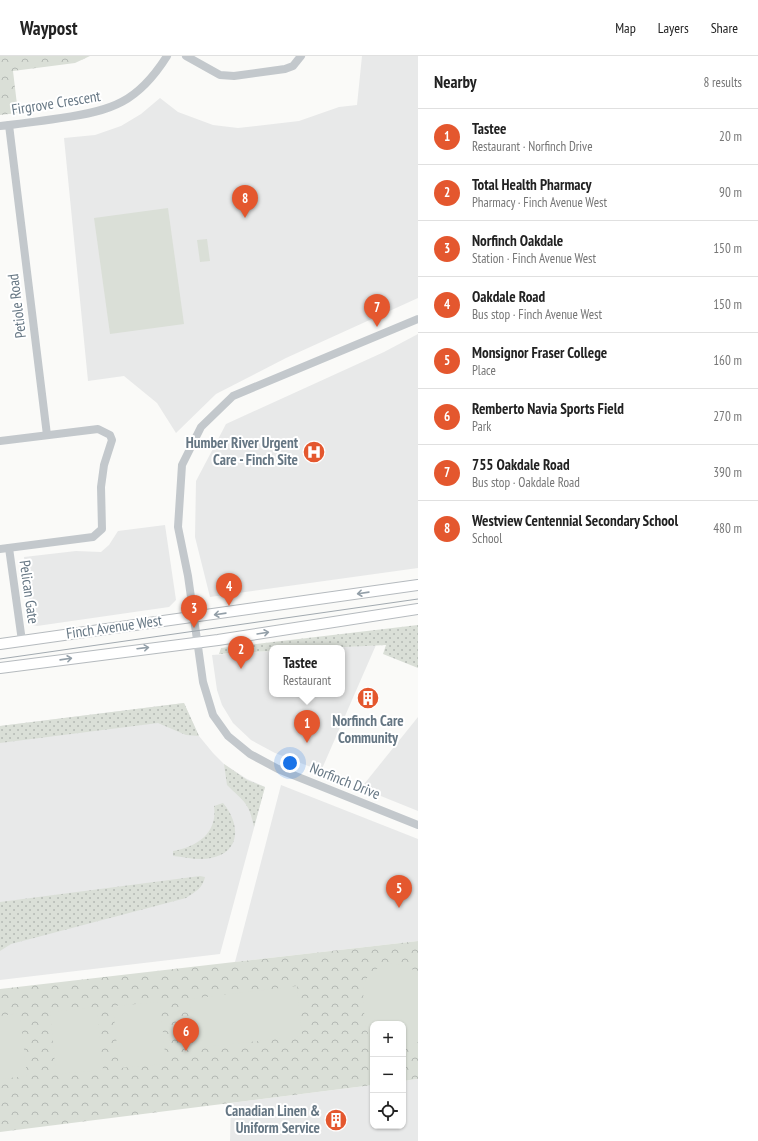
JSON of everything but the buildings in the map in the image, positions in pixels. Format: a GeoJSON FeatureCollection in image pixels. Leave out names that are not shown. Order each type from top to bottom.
{"type":"FeatureCollection","features":[{"type":"Feature","properties":{"kind":"main road","name":"Finch Avenue West"},"geometry":{"type":"LineString","coordinates":[[0,644],[418,585]]}},
{"type":"Feature","properties":{"kind":"main road","name":"Finch Avenue West"},"geometry":{"type":"LineString","coordinates":[[0,668],[196,642],[418,609]]}},
{"type":"Feature","properties":{"kind":"street","name":"Firgrove Crescent"},"geometry":{"type":"LineString","coordinates":[[0,126],[93,114],[114,107],[144,86],[167,56]]}},
{"type":"Feature","properties":{"kind":"street"},"geometry":{"type":"LineString","coordinates":[[186,56],[220,75],[234,76],[286,69],[293,66],[301,56]]}},
{"type":"Feature","properties":{"kind":"street","name":"Petiole Road"},"geometry":{"type":"LineString","coordinates":[[9,125],[47,435]]}},
{"type":"Feature","properties":{"kind":"street","name":"Norfinch Drive"},"geometry":{"type":"LineString","coordinates":[[418,319],[232,396],[201,427],[182,465],[178,527],[203,682],[213,715],[228,736],[250,754],[278,769],[418,825]]}},
{"type":"Feature","properties":{"kind":"street"},"geometry":{"type":"LineString","coordinates":[[0,441],[98,429],[110,435],[112,440],[104,465],[101,487],[102,529],[93,537],[0,549]]}},
{"type":"Feature","properties":{"kind":"street","name":"Pelican Gate"},"geometry":{"type":"LineString","coordinates":[[9,548],[22,641]]}},
{"type":"Feature","properties":{"kind":"shaded area"},"geometry":{"type":"Polygon","coordinates":[[[362,56],[418,56],[418,298],[286,358],[216,394],[176,433],[157,403],[124,376],[88,381],[64,138],[95,135],[121,126],[141,114],[160,98],[178,112],[213,125],[238,128],[299,121],[339,107],[357,105],[362,56]]]}},
{"type":"Feature","properties":{"kind":"shaded area","name":"Humber River Urgent Care - Finch Site"},"geometry":{"type":"Polygon","coordinates":[[[418,334],[418,568],[210,597],[195,537],[196,481],[226,424],[384,352],[418,334]]]}},
{"type":"Feature","properties":{"kind":"shaded area"},"geometry":{"type":"Polygon","coordinates":[[[165,525],[176,600],[169,607],[37,626],[32,625],[24,557],[76,551],[101,552],[109,545],[118,531],[165,525]]]}},
{"type":"Feature","properties":{"kind":"shaded area"},"geometry":{"type":"Polygon","coordinates":[[[376,645],[321,771],[275,753],[251,740],[233,723],[222,705],[217,690],[212,655],[269,651],[269,697],[345,697],[345,647],[376,645]]]}},
{"type":"Feature","properties":{"kind":"shaded area"},"geometry":{"type":"Polygon","coordinates":[[[184,703],[199,736],[213,753],[224,764],[247,779],[265,787],[220,954],[0,980],[0,726],[184,703]]]}},
{"type":"Feature","properties":{"kind":"shaded area"},"geometry":{"type":"Polygon","coordinates":[[[418,717],[418,811],[361,788],[418,717]]]}},
{"type":"Feature","properties":{"kind":"shaded area"},"geometry":{"type":"Polygon","coordinates":[[[281,785],[418,839],[418,941],[235,962],[281,785]]]}},
{"type":"Feature","properties":{"kind":"shaded area"},"geometry":{"type":"Polygon","coordinates":[[[418,1079],[418,1141],[230,1141],[231,1103],[370,1085],[370,1129],[406,1129],[406,1081],[418,1079]]]}},
{"type":"Feature","properties":{"kind":"green space"},"geometry":{"type":"Polygon","coordinates":[[[0,56],[90,56],[75,63],[13,71],[18,113],[0,115],[0,56]]]}},
{"type":"Feature","properties":{"kind":"green space"},"geometry":{"type":"Polygon","coordinates":[[[168,208],[184,324],[110,334],[94,218],[168,208]]]}},
{"type":"Feature","properties":{"kind":"green space"},"geometry":{"type":"Polygon","coordinates":[[[207,239],[210,261],[200,262],[197,240],[207,239]]]}},
{"type":"Feature","properties":{"kind":"green space"},"geometry":{"type":"Polygon","coordinates":[[[418,625],[418,668],[383,654],[386,645],[345,647],[345,645],[269,645],[269,651],[219,654],[221,648],[418,625]]]}},
{"type":"Feature","properties":{"kind":"green space"},"geometry":{"type":"Polygon","coordinates":[[[184,703],[199,736],[186,735],[158,723],[0,743],[0,726],[184,703]]]}},
{"type":"Feature","properties":{"kind":"green space"},"geometry":{"type":"Polygon","coordinates":[[[224,764],[247,780],[265,787],[254,827],[248,807],[227,785],[224,764]]]}},
{"type":"Feature","properties":{"kind":"green space"},"geometry":{"type":"Polygon","coordinates":[[[223,803],[233,819],[235,828],[233,843],[228,850],[221,855],[206,859],[173,856],[173,851],[190,846],[204,837],[213,824],[214,806],[223,803]]]}},
{"type":"Feature","properties":{"kind":"green space"},"geometry":{"type":"Polygon","coordinates":[[[200,876],[205,877],[204,881],[198,889],[186,898],[11,944],[0,951],[0,902],[200,876]]]}},
{"type":"Feature","properties":{"kind":"green space"},"geometry":{"type":"Polygon","coordinates":[[[418,941],[418,1079],[406,1081],[406,1021],[370,1021],[370,1085],[0,1132],[0,989],[418,941]]]}},
{"type":"Feature","properties":{"kind":"green space"},"geometry":{"type":"Polygon","coordinates":[[[391,963],[402,965],[413,970],[418,975],[418,1042],[406,1048],[406,1021],[370,1021],[370,1037],[368,1034],[365,1023],[363,1001],[364,985],[370,974],[382,966],[391,963]]]}},
{"type":"Feature","properties":{"kind":"green space"},"geometry":{"type":"Polygon","coordinates":[[[297,986],[302,1036],[195,1048],[189,999],[297,986]]]}},
{"type":"Feature","properties":{"kind":"green space"},"geometry":{"type":"Polygon","coordinates":[[[160,1002],[166,1064],[119,1068],[113,1006],[160,1002]]]}},
{"type":"Feature","properties":{"kind":"green space"},"geometry":{"type":"Polygon","coordinates":[[[97,1007],[103,1070],[56,1074],[50,1012],[97,1007]]]}},
{"type":"Feature","properties":{"kind":"green space"},"geometry":{"type":"Polygon","coordinates":[[[20,1013],[27,1076],[0,1079],[0,1016],[20,1013]]]}},
{"type":"Feature","properties":{"kind":"tram line"},"geometry":{"type":"LineString","coordinates":[[0,659],[418,599]]}},
{"type":"Feature","properties":{"kind":"place","name":"Westview Centennial Secondary School"},"geometry":{"type":"Point","coordinates":[245,218]}},
{"type":"Feature","properties":{"kind":"place","name":"755 Oakdale Road"},"geometry":{"type":"Point","coordinates":[377,327]}},
{"type":"Feature","properties":{"kind":"place","name":"Humber River Urgent Care - Finch Site"},"geometry":{"type":"Point","coordinates":[314,452]}},
{"type":"Feature","properties":{"kind":"place","name":"Oakdale Road"},"geometry":{"type":"Point","coordinates":[229,606]}},
{"type":"Feature","properties":{"kind":"place","name":"Norfinch Oakdale"},"geometry":{"type":"Point","coordinates":[194,628]}},
{"type":"Feature","properties":{"kind":"place","name":"Total Health Pharmacy"},"geometry":{"type":"Point","coordinates":[241,669]}},
{"type":"Feature","properties":{"kind":"place","name":"Norfinch Care Community"},"geometry":{"type":"Point","coordinates":[368,698]}},
{"type":"Feature","properties":{"kind":"place","name":"Tastee"},"geometry":{"type":"Point","coordinates":[307,743]}},
{"type":"Feature","properties":{"kind":"place","name":"Monsignor Fraser College"},"geometry":{"type":"Point","coordinates":[399,908]}},
{"type":"Feature","properties":{"kind":"place","name":"Remberto Navia Sports Field"},"geometry":{"type":"Point","coordinates":[186,1051]}},
{"type":"Feature","properties":{"kind":"place","name":"Canadian Linen & Uniform Service"},"geometry":{"type":"Point","coordinates":[336,1120]}}]}
